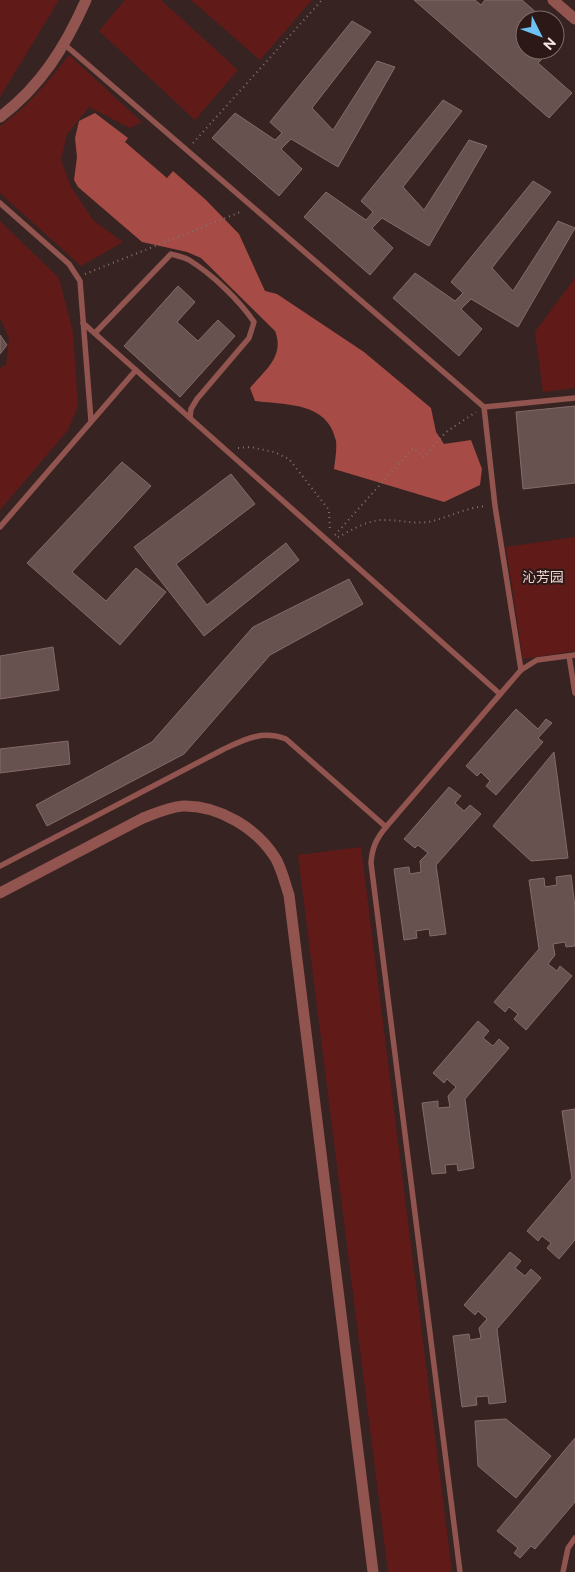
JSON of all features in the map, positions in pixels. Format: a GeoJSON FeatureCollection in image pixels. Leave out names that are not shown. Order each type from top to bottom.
{"type":"FeatureCollection","features":[{"type":"Feature","properties":{"kind":"street"},"geometry":{"type":"LineString","coordinates":[[0,117],[32,90],[58,57],[86,0]]}},
{"type":"Feature","properties":{"kind":"street"},"geometry":{"type":"LineString","coordinates":[[553,0],[575,19]]}},
{"type":"Feature","properties":{"kind":"street"},"geometry":{"type":"LineString","coordinates":[[0,893],[143,818],[164,810],[184,806],[219,812],[235,820],[265,844],[275,859],[289,895],[373,1572]]}},
{"type":"Feature","properties":{"kind":"lane"},"geometry":{"type":"LineString","coordinates":[[64,44],[484,407],[495,506],[521,670]]}},
{"type":"Feature","properties":{"kind":"lane"},"geometry":{"type":"LineString","coordinates":[[0,203],[68,264],[78,278],[84,323],[91,421]]}},
{"type":"Feature","properties":{"kind":"lane"},"geometry":{"type":"LineString","coordinates":[[95,333],[171,254],[188,259],[224,289],[244,308],[254,322],[249,338],[197,400],[191,409],[190,418]]}},
{"type":"Feature","properties":{"kind":"lane"},"geometry":{"type":"LineString","coordinates":[[84,323],[500,694]]}},
{"type":"Feature","properties":{"kind":"lane"},"geometry":{"type":"LineString","coordinates":[[0,527],[136,370]]}},
{"type":"Feature","properties":{"kind":"lane"},"geometry":{"type":"LineString","coordinates":[[484,407],[575,398]]}},
{"type":"Feature","properties":{"kind":"lane"},"geometry":{"type":"LineString","coordinates":[[460,1572],[371,863],[374,844],[386,827],[521,670],[537,660],[572,656],[575,693]]}},
{"type":"Feature","properties":{"kind":"lane"},"geometry":{"type":"LineString","coordinates":[[0,866],[244,739],[265,734],[286,739],[386,827]]}},
{"type":"Feature","properties":{"kind":"lane"},"geometry":{"type":"LineString","coordinates":[[563,1572],[568,1548],[575,1538]]}},
{"type":"Feature","properties":{"kind":"path"},"geometry":{"type":"LineString","coordinates":[[186,150],[322,0]]}},
{"type":"Feature","properties":{"kind":"path"},"geometry":{"type":"LineString","coordinates":[[78,278],[252,207]]}},
{"type":"Feature","properties":{"kind":"path"},"geometry":{"type":"LineString","coordinates":[[330,542],[413,448],[424,457],[446,432],[484,407]]}},
{"type":"Feature","properties":{"kind":"path"},"geometry":{"type":"LineString","coordinates":[[226,450],[250,447],[274,452],[289,459],[329,510],[330,542]]}},
{"type":"Feature","properties":{"kind":"path"},"geometry":{"type":"LineString","coordinates":[[330,542],[361,525],[383,519],[413,523],[428,522],[474,507],[495,506]]}},
{"type":"Feature","properties":{"kind":"green space"},"geometry":{"type":"Polygon","coordinates":[[[0,0],[59,0],[0,97],[0,0]]]}},
{"type":"Feature","properties":{"kind":"green space"},"geometry":{"type":"Polygon","coordinates":[[[125,0],[161,0],[238,70],[195,120],[99,31],[125,0]]]}},
{"type":"Feature","properties":{"kind":"green space"},"geometry":{"type":"Polygon","coordinates":[[[191,0],[312,0],[260,60],[191,0]]]}},
{"type":"Feature","properties":{"kind":"green space"},"geometry":{"type":"Polygon","coordinates":[[[69,55],[142,122],[130,128],[89,107],[67,134],[61,160],[71,187],[93,220],[123,242],[81,266],[0,193],[0,126],[28,102],[69,55]]]}},
{"type":"Feature","properties":{"kind":"green space"},"geometry":{"type":"Polygon","coordinates":[[[0,221],[59,278],[73,332],[78,406],[68,430],[0,510],[0,368],[6,365],[9,338],[0,318],[0,221]]]}},
{"type":"Feature","properties":{"kind":"green space"},"geometry":{"type":"Polygon","coordinates":[[[575,278],[575,388],[543,392],[535,332],[575,278]]]}},
{"type":"Feature","properties":{"kind":"green space","name":"沁芳园"},"geometry":{"type":"Polygon","coordinates":[[[575,537],[575,651],[523,659],[506,547],[575,537]]]}},
{"type":"Feature","properties":{"kind":"green space"},"geometry":{"type":"Polygon","coordinates":[[[361,847],[452,1572],[388,1572],[298,855],[361,847]]]}},
{"type":"Feature","properties":{"kind":"shaded area"},"geometry":{"type":"Polygon","coordinates":[[[95,113],[128,138],[125,142],[167,178],[173,171],[206,200],[239,234],[265,291],[277,294],[364,352],[431,408],[436,432],[444,444],[471,440],[482,469],[480,485],[444,502],[334,469],[336,441],[332,428],[324,419],[315,412],[293,405],[255,401],[250,388],[272,362],[277,348],[275,331],[201,258],[187,252],[142,242],[78,187],[74,180],[77,157],[75,138],[79,121],[95,113]]]}},
{"type":"Feature","properties":{"kind":"building"},"geometry":{"type":"Polygon","coordinates":[[[414,0],[475,0],[481,5],[485,0],[522,0],[533,10],[515,10],[515,60],[541,60],[538,63],[572,93],[549,118],[414,0]]]}},
{"type":"Feature","properties":{"kind":"building"},"geometry":{"type":"Polygon","coordinates":[[[352,21],[371,32],[312,108],[333,130],[377,61],[395,67],[338,167],[291,139],[281,149],[302,169],[279,196],[212,138],[235,113],[275,140],[282,133],[270,122],[352,21]]]}},
{"type":"Feature","properties":{"kind":"building"},"geometry":{"type":"Polygon","coordinates":[[[443,100],[462,111],[403,187],[424,210],[469,140],[487,146],[429,246],[382,218],[372,228],[393,248],[370,275],[304,217],[326,192],[366,220],[373,212],[361,201],[443,100]]]}},
{"type":"Feature","properties":{"kind":"building"},"geometry":{"type":"Polygon","coordinates":[[[533,181],[551,192],[492,268],[513,291],[558,221],[575,228],[518,327],[471,299],[461,309],[482,329],[459,356],[393,298],[415,273],[455,301],[463,293],[451,282],[533,181]]]}},
{"type":"Feature","properties":{"kind":"building"},"geometry":{"type":"Polygon","coordinates":[[[178,286],[195,302],[177,322],[198,341],[218,320],[235,336],[180,397],[124,346],[178,286]]]}},
{"type":"Feature","properties":{"kind":"building"},"geometry":{"type":"Polygon","coordinates":[[[0,335],[7,345],[0,354],[0,335]]]}},
{"type":"Feature","properties":{"kind":"building"},"geometry":{"type":"Polygon","coordinates":[[[575,406],[575,483],[523,489],[516,412],[575,406]]]}},
{"type":"Feature","properties":{"kind":"building"},"geometry":{"type":"Polygon","coordinates":[[[122,462],[151,486],[72,572],[106,601],[136,568],[166,592],[120,645],[27,563],[122,462]]]}},
{"type":"Feature","properties":{"kind":"building"},"geometry":{"type":"Polygon","coordinates":[[[231,474],[255,504],[176,564],[207,605],[286,543],[299,560],[204,636],[134,547],[231,474]]]}},
{"type":"Feature","properties":{"kind":"building"},"geometry":{"type":"Polygon","coordinates":[[[349,579],[363,604],[270,655],[184,754],[47,826],[36,805],[152,742],[253,627],[349,579]]]}},
{"type":"Feature","properties":{"kind":"building"},"geometry":{"type":"Polygon","coordinates":[[[53,647],[59,690],[0,699],[0,656],[53,647]]]}},
{"type":"Feature","properties":{"kind":"building"},"geometry":{"type":"Polygon","coordinates":[[[516,709],[538,729],[546,719],[552,723],[538,738],[543,742],[496,795],[486,786],[490,781],[481,772],[477,776],[466,766],[516,709]]]}},
{"type":"Feature","properties":{"kind":"building"},"geometry":{"type":"Polygon","coordinates":[[[68,741],[70,764],[0,773],[0,749],[68,741]]]}},
{"type":"Feature","properties":{"kind":"building"},"geometry":{"type":"Polygon","coordinates":[[[554,752],[568,858],[531,861],[493,826],[554,752]]]}},
{"type":"Feature","properties":{"kind":"building"},"geometry":{"type":"Polygon","coordinates":[[[449,787],[461,796],[455,803],[464,811],[470,805],[481,814],[436,865],[446,934],[430,936],[429,929],[416,931],[417,938],[404,940],[394,869],[409,867],[410,874],[421,872],[420,861],[428,853],[418,845],[415,848],[404,839],[449,787]]]}},
{"type":"Feature","properties":{"kind":"building"},"geometry":{"type":"Polygon","coordinates":[[[571,875],[575,907],[575,946],[566,947],[565,942],[553,944],[555,955],[548,964],[557,971],[560,966],[572,976],[526,1030],[514,1019],[518,1014],[509,1007],[505,1012],[494,1002],[539,949],[529,880],[544,878],[545,887],[557,885],[556,877],[571,875]]]}},
{"type":"Feature","properties":{"kind":"building"},"geometry":{"type":"Polygon","coordinates":[[[478,1021],[489,1031],[483,1038],[493,1046],[499,1039],[509,1048],[465,1099],[474,1168],[458,1171],[457,1164],[445,1165],[446,1173],[432,1174],[422,1103],[438,1101],[438,1108],[450,1107],[448,1096],[456,1087],[447,1079],[444,1083],[433,1073],[478,1021]]]}},
{"type":"Feature","properties":{"kind":"building"},"geometry":{"type":"Polygon","coordinates":[[[575,1109],[575,1240],[559,1259],[547,1248],[551,1243],[542,1236],[538,1241],[527,1231],[572,1178],[562,1111],[575,1109]]]}},
{"type":"Feature","properties":{"kind":"building"},"geometry":{"type":"Polygon","coordinates":[[[510,1252],[521,1261],[515,1268],[525,1276],[531,1269],[541,1278],[497,1329],[506,1402],[489,1404],[488,1396],[476,1397],[477,1405],[462,1407],[453,1336],[469,1334],[470,1340],[481,1338],[479,1328],[487,1319],[478,1311],[475,1315],[464,1305],[510,1252]]]}},
{"type":"Feature","properties":{"kind":"building"},"geometry":{"type":"Polygon","coordinates":[[[506,1419],[551,1456],[516,1498],[478,1466],[475,1421],[506,1419]]]}},
{"type":"Feature","properties":{"kind":"building"},"geometry":{"type":"Polygon","coordinates":[[[575,1438],[575,1502],[535,1549],[531,1546],[520,1558],[514,1553],[518,1548],[497,1531],[575,1438]]]}}]}
